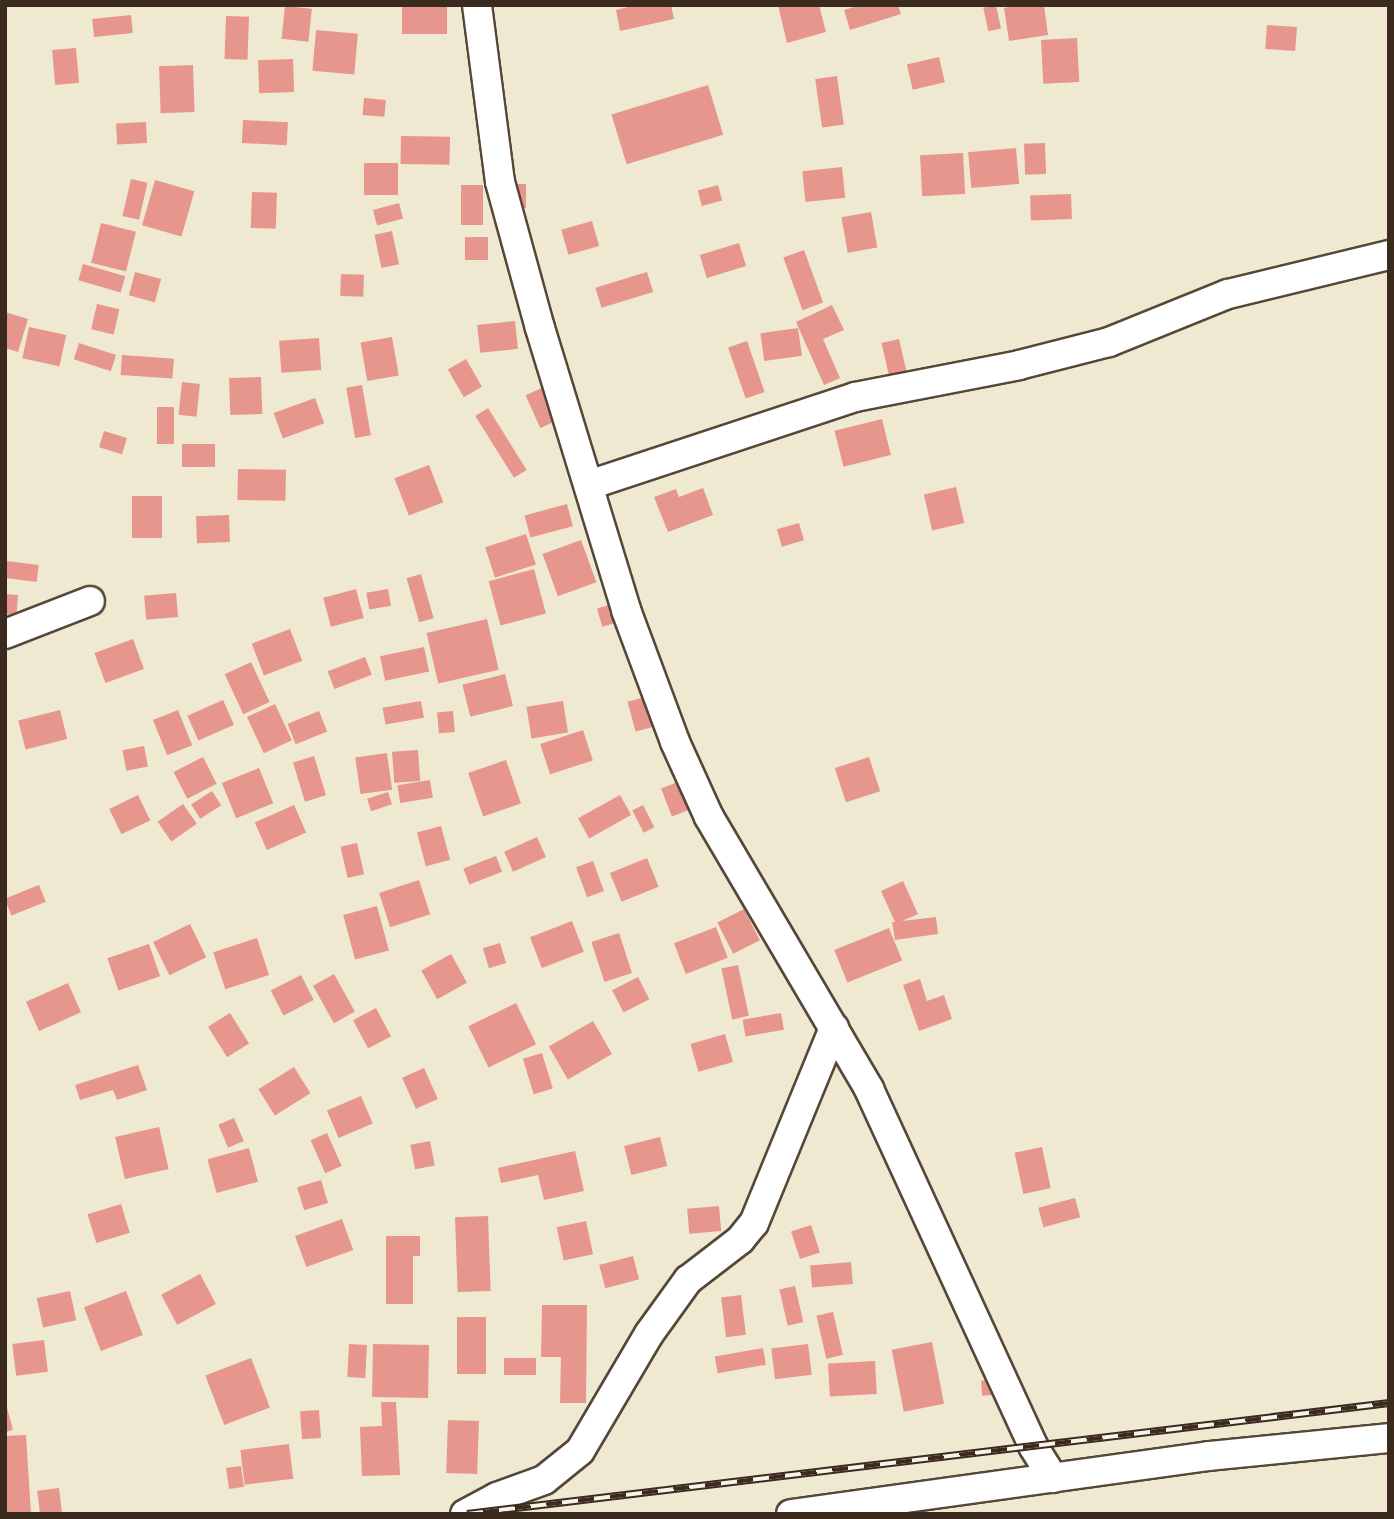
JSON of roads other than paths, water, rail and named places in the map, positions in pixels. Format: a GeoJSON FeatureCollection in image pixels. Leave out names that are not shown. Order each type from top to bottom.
{"type":"FeatureCollection","features":[{"type":"Feature","properties":{"kind":"street"},"geometry":{"type":"LineString","coordinates":[[477,5],[500,182],[626,610],[675,742],[709,817],[869,1089],[1033,1446],[1053,1478]]}},
{"type":"Feature","properties":{"kind":"street"},"geometry":{"type":"LineString","coordinates":[[589,485],[855,397],[1019,365],[1108,342],[1228,294],[1389,255]]}},
{"type":"Feature","properties":{"kind":"street"},"geometry":{"type":"LineString","coordinates":[[5,634],[90,601]]}},
{"type":"Feature","properties":{"kind":"street"},"geometry":{"type":"LineString","coordinates":[[465,1514],[497,1497],[544,1480],[580,1451],[649,1334],[688,1280],[740,1240],[754,1223],[834,1028]]}},
{"type":"Feature","properties":{"kind":"street"},"geometry":{"type":"LineString","coordinates":[[791,1514],[1209,1456],[1389,1438]]}},
{"type":"Feature","properties":{"kind":"railway"},"geometry":{"type":"LineString","coordinates":[[467,1514],[1389,1403]]}}]}
